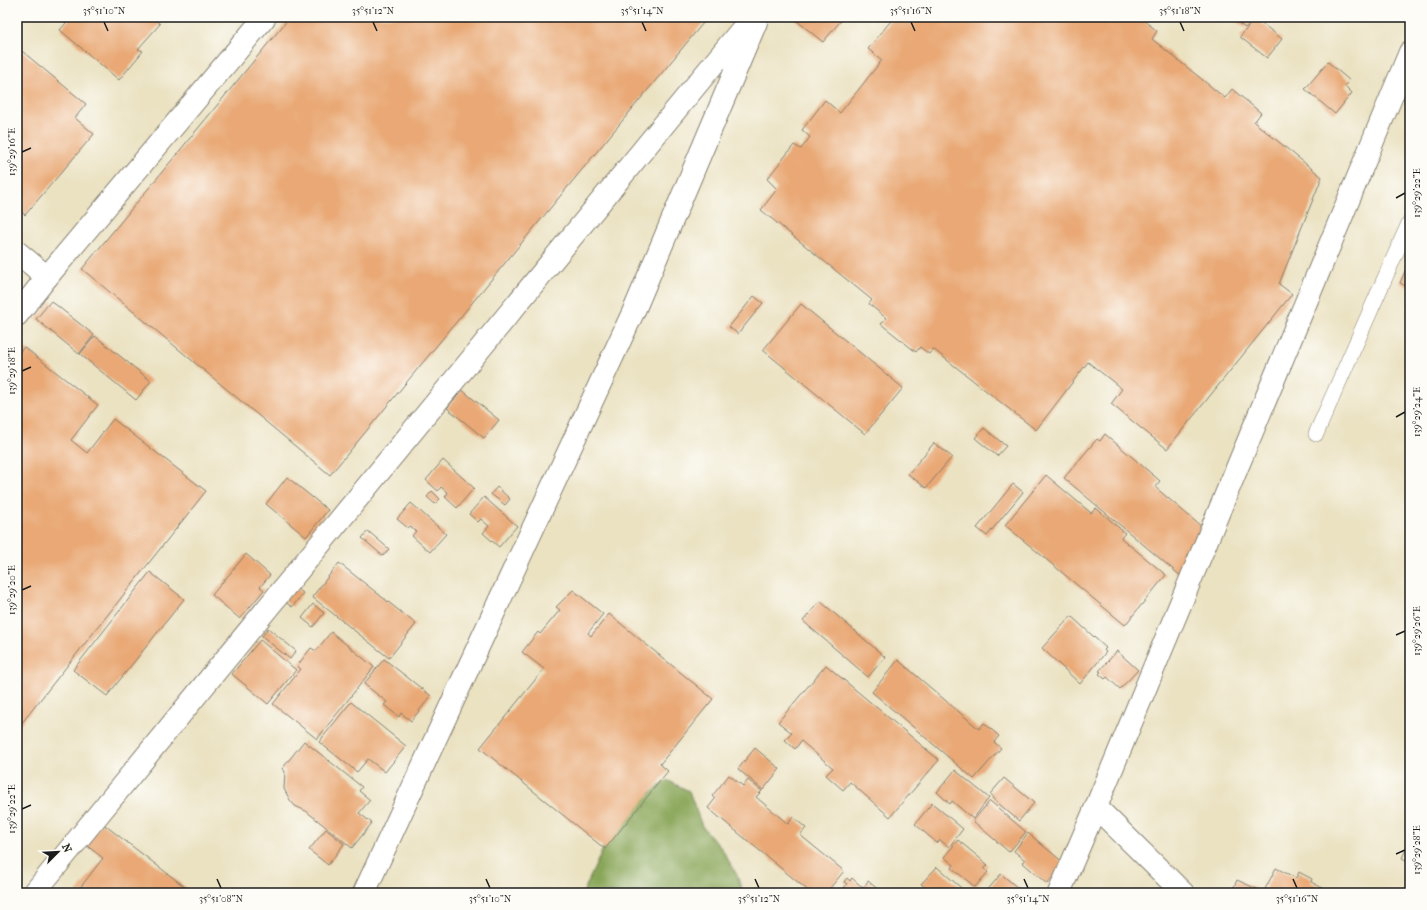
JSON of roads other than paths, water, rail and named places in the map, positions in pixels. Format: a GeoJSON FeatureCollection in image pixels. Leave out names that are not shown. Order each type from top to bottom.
{"type":"FeatureCollection","features":[{"type":"Feature","properties":{"kind":"street"},"geometry":{"type":"LineString","coordinates":[[17,315],[47,277],[265,17]]}},
{"type":"Feature","properties":{"kind":"street"},"geometry":{"type":"LineString","coordinates":[[34,893],[752,17]]}},
{"type":"Feature","properties":{"kind":"street"},"geometry":{"type":"LineString","coordinates":[[364,893],[636,306],[759,17]]}},
{"type":"Feature","properties":{"kind":"street"},"geometry":{"type":"LineString","coordinates":[[1059,893],[1410,52]]}},
{"type":"Feature","properties":{"kind":"street"},"geometry":{"type":"LineString","coordinates":[[17,252],[47,277]]}},
{"type":"Feature","properties":{"kind":"street"},"geometry":{"type":"LineString","coordinates":[[1096,807],[1183,893]]}},
{"type":"Feature","properties":{"kind":"lane"},"geometry":{"type":"LineString","coordinates":[[1316,434],[1410,221]]}}]}
